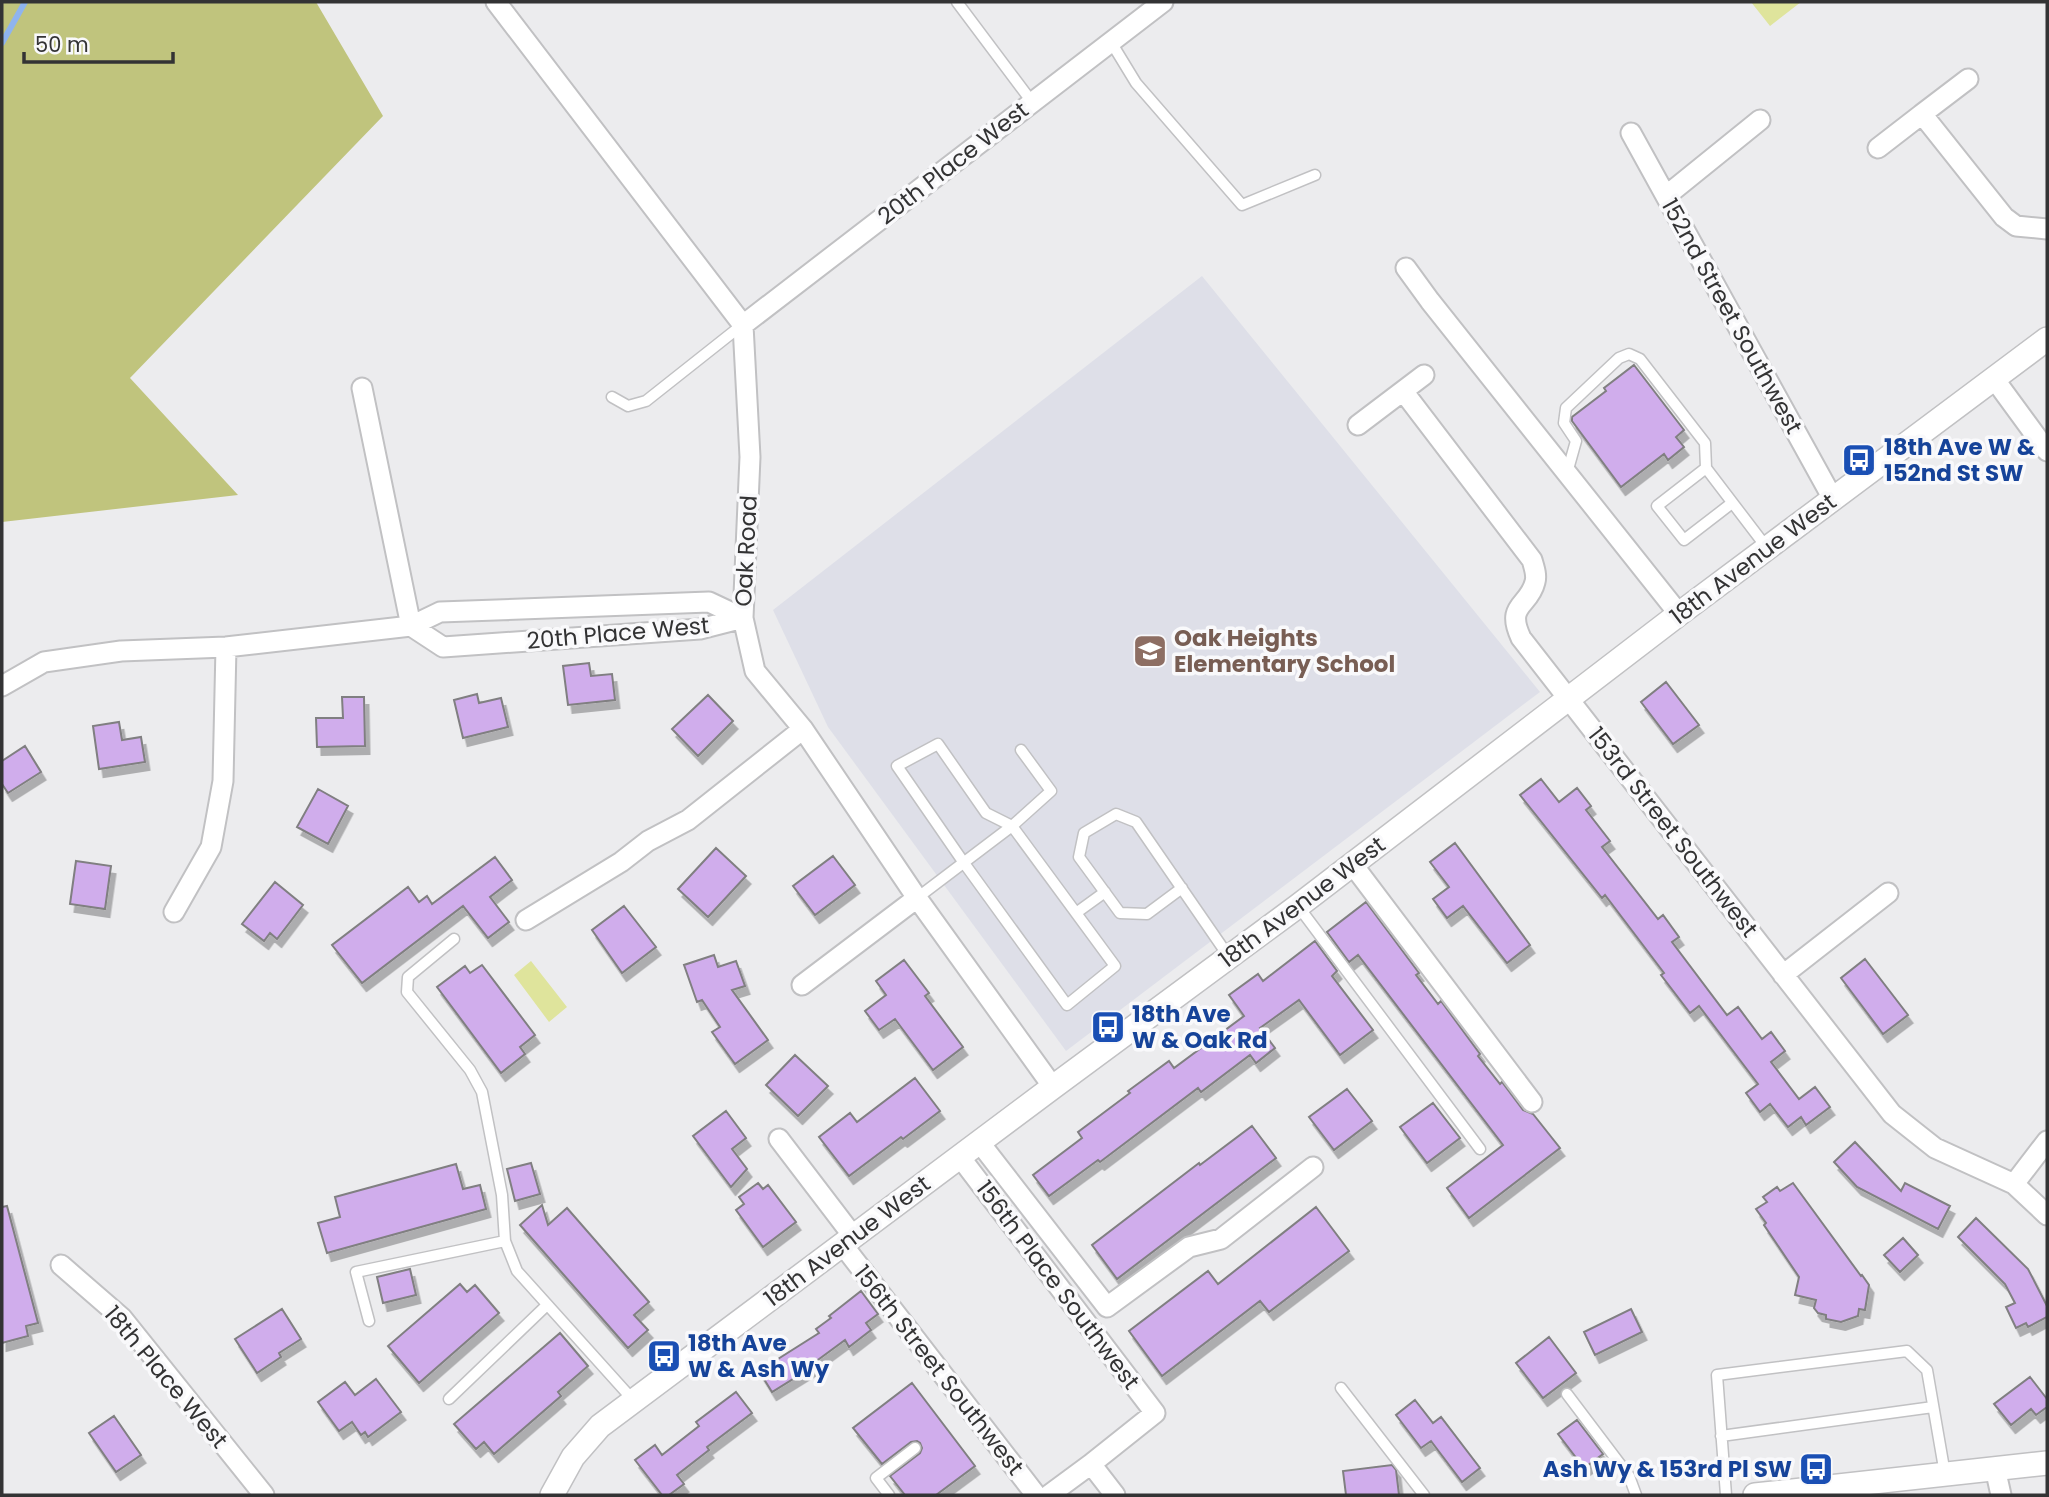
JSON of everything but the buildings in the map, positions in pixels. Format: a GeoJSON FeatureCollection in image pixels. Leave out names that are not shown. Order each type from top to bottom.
{"type":"FeatureCollection","features":[{"type":"Feature","properties":{"kind":"street"},"geometry":{"type":"LineString","coordinates":[[496,2],[743,325]]}},
{"type":"Feature","properties":{"kind":"street","name":"20th Place West"},"geometry":{"type":"LineString","coordinates":[[743,325],[1111,42],[1154,5]]}},
{"type":"Feature","properties":{"kind":"street"},"geometry":{"type":"LineString","coordinates":[[1878,148],[1968,79]]}},
{"type":"Feature","properties":{"kind":"street"},"geometry":{"type":"LineString","coordinates":[[1922,114],[2004,216],[2016,226],[2047,229]]}},
{"type":"Feature","properties":{"kind":"street"},"geometry":{"type":"LineString","coordinates":[[1666,196],[1760,120]]}},
{"type":"Feature","properties":{"kind":"street","name":"152nd Street Southwest"},"geometry":{"type":"LineString","coordinates":[[1631,133],[1833,499]]}},
{"type":"Feature","properties":{"kind":"street"},"geometry":{"type":"LineString","coordinates":[[1406,268],[1679,614]]}},
{"type":"Feature","properties":{"kind":"street","name":"Oak Road"},"geometry":{"type":"LineString","coordinates":[[743,325],[750,457],[743,618],[755,671],[803,729],[917,898],[1052,1087]]}},
{"type":"Feature","properties":{"kind":"street","name":"18th Avenue West"},"geometry":{"type":"LineString","coordinates":[[552,1495],[573,1457],[600,1426],[1353,865],[1569,697],[2047,339]]}},
{"type":"Feature","properties":{"kind":"street"},"geometry":{"type":"LineString","coordinates":[[1358,425],[1424,375]]}},
{"type":"Feature","properties":{"kind":"street"},"geometry":{"type":"LineString","coordinates":[[1995,380],[2047,451]]}},
{"type":"Feature","properties":{"kind":"street"},"geometry":{"type":"LineString","coordinates":[[362,388],[411,626]]}},
{"type":"Feature","properties":{"kind":"street","name":"153rd Street Southwest"},"geometry":{"type":"LineString","coordinates":[[1403,391],[1532,560],[1535,582],[1516,616],[1516,626],[1521,638],[1783,975],[1892,1114],[1935,1148],[2014,1184],[2047,1214]]}},
{"type":"Feature","properties":{"kind":"street","name":"20th Place West"},"geometry":{"type":"LineString","coordinates":[[2,686],[44,662],[121,651],[226,647],[411,626],[440,612],[709,602],[743,618]]}},
{"type":"Feature","properties":{"kind":"street","name":"20th Place West"},"geometry":{"type":"LineString","coordinates":[[411,626],[443,647],[700,629],[743,618]]}},
{"type":"Feature","properties":{"kind":"street"},"geometry":{"type":"LineString","coordinates":[[174,912],[211,847],[223,781],[226,647]]}},
{"type":"Feature","properties":{"kind":"street"},"geometry":{"type":"LineString","coordinates":[[526,920],[621,862],[648,841],[688,820],[803,729]]}},
{"type":"Feature","properties":{"kind":"street"},"geometry":{"type":"LineString","coordinates":[[1353,865],[1532,1102]]}},
{"type":"Feature","properties":{"kind":"street"},"geometry":{"type":"LineString","coordinates":[[1783,975],[1888,893]]}},
{"type":"Feature","properties":{"kind":"street"},"geometry":{"type":"LineString","coordinates":[[802,985],[917,898]]}},
{"type":"Feature","properties":{"kind":"street","name":"156th Street Southwest"},"geometry":{"type":"LineString","coordinates":[[779,1139],[848,1240],[1036,1495]]}},
{"type":"Feature","properties":{"kind":"street"},"geometry":{"type":"LineString","coordinates":[[2014,1184],[2047,1141]]}},
{"type":"Feature","properties":{"kind":"street"},"geometry":{"type":"LineString","coordinates":[[980,1143],[1107,1307],[1189,1247],[1222,1239],[1313,1167]]}},
{"type":"Feature","properties":{"kind":"street","name":"156th Place Southwest"},"geometry":{"type":"LineString","coordinates":[[960,1157],[1155,1413],[1091,1464]]}},
{"type":"Feature","properties":{"kind":"street","name":"18th Place West"},"geometry":{"type":"LineString","coordinates":[[61,1265],[122,1318],[264,1495]]}},
{"type":"Feature","properties":{"kind":"street"},"geometry":{"type":"LineString","coordinates":[[1755,1495],[2047,1463]]}},
{"type":"Feature","properties":{"kind":"street"},"geometry":{"type":"LineString","coordinates":[[1049,1495],[1091,1464],[1115,1495]]}},
{"type":"Feature","properties":{"kind":"street"},"geometry":{"type":"LineString","coordinates":[[1995,1468],[2001,1495]]}},
{"type":"Feature","properties":{"kind":"street"},"geometry":{"type":"LineString","coordinates":[[565,1472],[566,1495]]}},
{"type":"Feature","properties":{"kind":"lane"},"geometry":{"type":"LineString","coordinates":[[957,2],[1032,102]]}},
{"type":"Feature","properties":{"kind":"lane"},"geometry":{"type":"LineString","coordinates":[[1111,42],[1136,83],[1242,205],[1315,175]]}},
{"type":"Feature","properties":{"kind":"lane"},"geometry":{"type":"LineString","coordinates":[[612,397],[628,406],[646,401],[743,325]]}},
{"type":"Feature","properties":{"kind":"lane"},"geometry":{"type":"LineString","coordinates":[[1567,472],[1576,441],[1564,423],[1566,408],[1619,358],[1629,354],[1640,359],[1705,443],[1706,468],[1767,548]]}},
{"type":"Feature","properties":{"kind":"lane"},"geometry":{"type":"LineString","coordinates":[[1706,468],[1657,506],[1684,540],[1732,503]]}},
{"type":"Feature","properties":{"kind":"lane"},"geometry":{"type":"LineString","coordinates":[[938,744],[986,813],[1012,827],[1115,966],[1068,1005],[897,766],[938,744]]}},
{"type":"Feature","properties":{"kind":"lane"},"geometry":{"type":"LineString","coordinates":[[917,898],[1012,827],[1051,790],[1021,750]]}},
{"type":"Feature","properties":{"kind":"lane"},"geometry":{"type":"LineString","coordinates":[[1182,888],[1147,914],[1121,913],[1079,857],[1084,833],[1116,814],[1136,822],[1182,888],[1229,957]]}},
{"type":"Feature","properties":{"kind":"lane"},"geometry":{"type":"LineString","coordinates":[[1076,913],[1105,892]]}},
{"type":"Feature","properties":{"kind":"lane"},"geometry":{"type":"LineString","coordinates":[[1298,906],[1480,1149]]}},
{"type":"Feature","properties":{"kind":"lane"},"geometry":{"type":"LineString","coordinates":[[454,939],[408,977],[407,992],[470,1070],[482,1092],[502,1195],[505,1241],[517,1271],[634,1401]]}},
{"type":"Feature","properties":{"kind":"lane"},"geometry":{"type":"LineString","coordinates":[[369,1321],[356,1272],[505,1241]]}},
{"type":"Feature","properties":{"kind":"lane"},"geometry":{"type":"LineString","coordinates":[[449,1399],[547,1305]]}},
{"type":"Feature","properties":{"kind":"lane"},"geometry":{"type":"LineString","coordinates":[[1726,1495],[1717,1375],[1907,1351],[1927,1370],[1945,1474]]}},
{"type":"Feature","properties":{"kind":"lane"},"geometry":{"type":"LineString","coordinates":[[1341,1388],[1424,1495]]}},
{"type":"Feature","properties":{"kind":"lane"},"geometry":{"type":"LineString","coordinates":[[1567,1394],[1629,1476],[1636,1495]]}},
{"type":"Feature","properties":{"kind":"lane"},"geometry":{"type":"LineString","coordinates":[[1721,1436],[1933,1408]]}},
{"type":"Feature","properties":{"kind":"lane"},"geometry":{"type":"LineString","coordinates":[[889,1495],[876,1478],[915,1448]]}},
{"type":"Feature","properties":{"kind":"shaded area","name":"Oak Heights Elementary School"},"geometry":{"type":"Polygon","coordinates":[[[1202,276],[1540,692],[1066,1051],[828,727],[773,610],[1202,276]]]}},
{"type":"Feature","properties":{"kind":"green space"},"geometry":{"type":"Polygon","coordinates":[[[2,2],[316,2],[383,116],[130,378],[238,495],[2,522],[2,2]]]}},
{"type":"Feature","properties":{"kind":"green space"},"geometry":{"type":"Polygon","coordinates":[[[1751,2],[1801,2],[1770,26],[1751,2]]]}},
{"type":"Feature","properties":{"kind":"green space"},"geometry":{"type":"Polygon","coordinates":[[[531,961],[567,1007],[549,1022],[514,975],[531,961]]]}},
{"type":"Feature","properties":{"kind":"waterway"},"geometry":{"type":"LineString","coordinates":[[2,43],[25,2]]}},
{"type":"Feature","properties":{"kind":"place","name":"18th Ave W & 152nd St SW"},"geometry":{"type":"Point","coordinates":[1859,460]}},
{"type":"Feature","properties":{"kind":"place","name":"Oak Heights Elementary School"},"geometry":{"type":"Point","coordinates":[1150,651]}},
{"type":"Feature","properties":{"kind":"place","name":"18th Ave W & Oak Rd"},"geometry":{"type":"Point","coordinates":[1108,1027]}},
{"type":"Feature","properties":{"kind":"place","name":"18th Ave W & Ash Wy"},"geometry":{"type":"Point","coordinates":[664,1356]}},
{"type":"Feature","properties":{"kind":"place","name":"Ash Wy & 153rd Pl SW"},"geometry":{"type":"Point","coordinates":[1816,1469]}}]}
